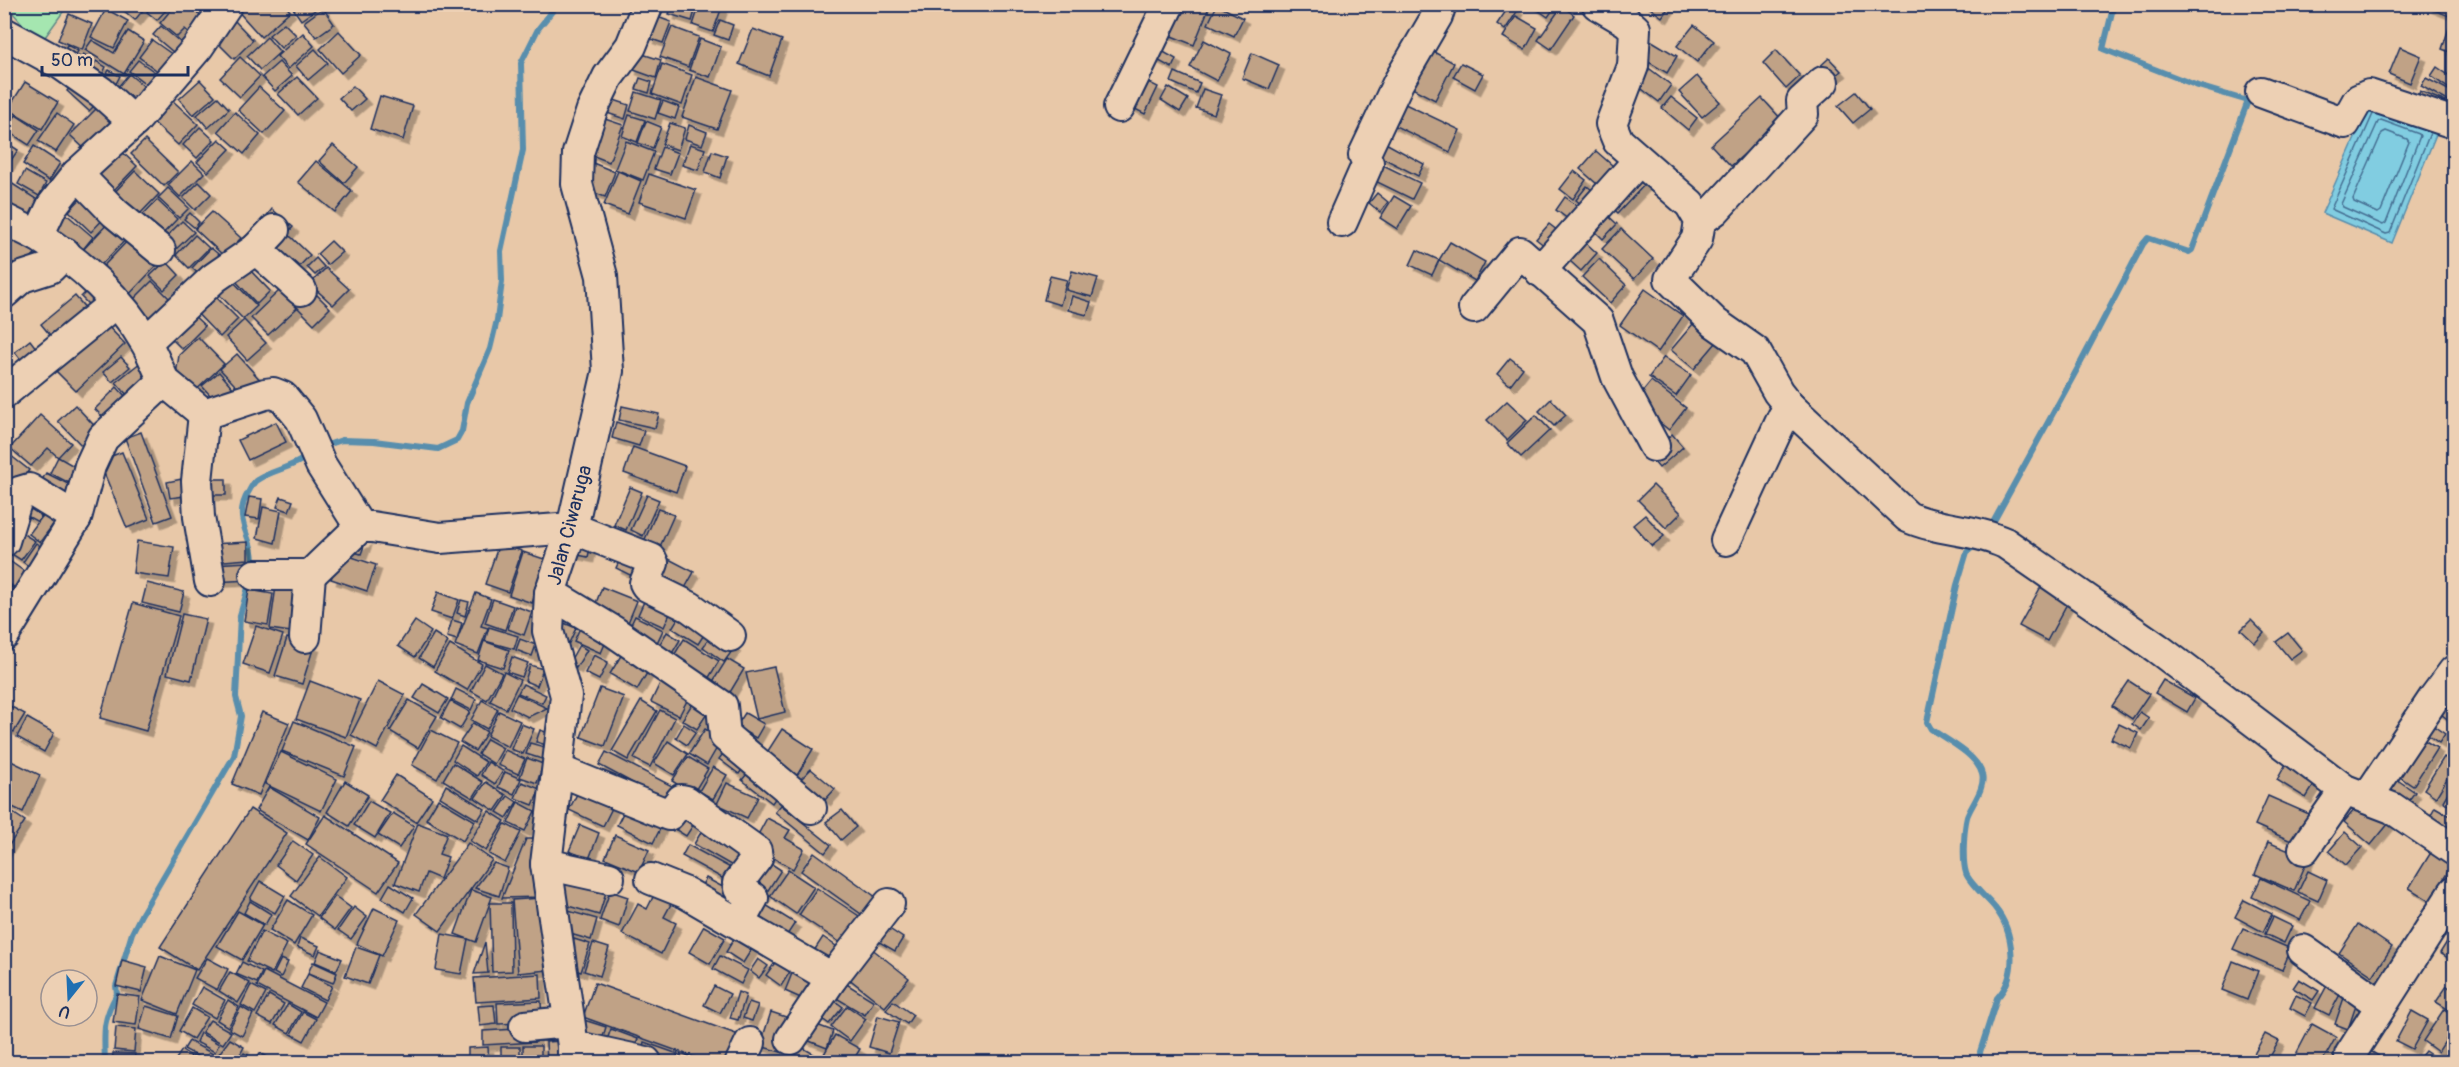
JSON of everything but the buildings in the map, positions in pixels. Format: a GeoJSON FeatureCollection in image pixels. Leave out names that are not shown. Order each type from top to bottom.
{"type":"FeatureCollection","features":[{"type":"Feature","properties":{"kind":"street"},"geometry":{"type":"LineString","coordinates":[[38,236],[52,206],[77,174],[134,122],[198,47],[227,4]]}},
{"type":"Feature","properties":{"kind":"street","name":"Jalan Ciwaruga"},"geometry":{"type":"LineString","coordinates":[[571,1044],[546,864],[566,696],[548,631],[550,593],[572,528],[608,371],[602,276],[577,184],[578,153],[592,110],[608,77],[632,46],[648,4]]}},
{"type":"Feature","properties":{"kind":"street"},"geometry":{"type":"LineString","coordinates":[[1119,106],[1161,24],[1168,4]]}},
{"type":"Feature","properties":{"kind":"street"},"geometry":{"type":"LineString","coordinates":[[1342,222],[1368,163],[1364,155],[1398,83],[1437,16],[1441,4]]}},
{"type":"Feature","properties":{"kind":"street"},"geometry":{"type":"LineString","coordinates":[[1597,4],[1635,29],[1633,66],[1611,124],[1618,141],[1690,204],[1700,221],[1697,239],[1670,279],[1715,324],[1755,351],[1778,392],[1790,408],[1908,517],[1922,523],[1985,534],[2005,543],[2157,648],[2356,794],[2392,808],[2454,850]]}},
{"type":"Feature","properties":{"kind":"street"},"geometry":{"type":"LineString","coordinates":[[4,33],[61,63],[100,92],[134,122]]}},
{"type":"Feature","properties":{"kind":"street"},"geometry":{"type":"LineString","coordinates":[[1700,221],[1715,210],[1803,114],[1802,101],[1823,82]]}},
{"type":"Feature","properties":{"kind":"street"},"geometry":{"type":"LineString","coordinates":[[2261,92],[2345,123],[2358,100],[2368,95],[2454,123]]}},
{"type":"Feature","properties":{"kind":"street"},"geometry":{"type":"LineString","coordinates":[[1540,271],[1639,160]]}},
{"type":"Feature","properties":{"kind":"street"},"geometry":{"type":"LineString","coordinates":[[77,174],[115,213],[159,250]]}},
{"type":"Feature","properties":{"kind":"street"},"geometry":{"type":"LineString","coordinates":[[4,219],[65,253],[116,302],[146,342],[164,381],[204,414]]}},
{"type":"Feature","properties":{"kind":"street"},"geometry":{"type":"LineString","coordinates":[[146,342],[214,278],[265,239],[301,290]]}},
{"type":"Feature","properties":{"kind":"street"},"geometry":{"type":"LineString","coordinates":[[1474,308],[1520,252],[1598,321],[1617,377],[1654,446]]}},
{"type":"Feature","properties":{"kind":"street"},"geometry":{"type":"LineString","coordinates":[[4,293],[22,277],[50,268],[65,253]]}},
{"type":"Feature","properties":{"kind":"street"},"geometry":{"type":"LineString","coordinates":[[4,393],[116,302]]}},
{"type":"Feature","properties":{"kind":"street"},"geometry":{"type":"LineString","coordinates":[[9,619],[76,518],[90,466],[103,438],[164,381]]}},
{"type":"Feature","properties":{"kind":"street"},"geometry":{"type":"LineString","coordinates":[[204,414],[273,393],[283,398],[301,419],[321,465],[360,527],[440,538],[572,528],[651,559],[653,563],[645,583],[647,586],[690,607],[730,636]]}},
{"type":"Feature","properties":{"kind":"street"},"geometry":{"type":"LineString","coordinates":[[1726,540],[1783,417],[1790,408]]}},
{"type":"Feature","properties":{"kind":"street"},"geometry":{"type":"LineString","coordinates":[[204,414],[197,481],[199,517],[210,581]]}},
{"type":"Feature","properties":{"kind":"street"},"geometry":{"type":"LineString","coordinates":[[4,541],[19,492],[23,490],[29,489],[76,518]]}},
{"type":"Feature","properties":{"kind":"street"},"geometry":{"type":"LineString","coordinates":[[304,637],[310,575],[360,527]]}},
{"type":"Feature","properties":{"kind":"street"},"geometry":{"type":"LineString","coordinates":[[255,575],[310,575]]}},
{"type":"Feature","properties":{"kind":"street"},"geometry":{"type":"LineString","coordinates":[[550,593],[613,631],[722,706],[725,736],[811,808]]}},
{"type":"Feature","properties":{"kind":"street"},"geometry":{"type":"LineString","coordinates":[[2304,849],[2356,794],[2454,671]]}},
{"type":"Feature","properties":{"kind":"street"},"geometry":{"type":"LineString","coordinates":[[558,770],[669,815],[681,800],[686,801],[756,851],[757,858],[738,883],[739,888],[753,898],[738,923]]}},
{"type":"Feature","properties":{"kind":"street"},"geometry":{"type":"LineString","coordinates":[[546,864],[609,878]]}},
{"type":"Feature","properties":{"kind":"street"},"geometry":{"type":"LineString","coordinates":[[651,879],[686,893],[832,978]]}},
{"type":"Feature","properties":{"kind":"street"},"geometry":{"type":"LineString","coordinates":[[2351,1062],[2350,1055],[2454,892]]}},
{"type":"Feature","properties":{"kind":"street"},"geometry":{"type":"LineString","coordinates":[[791,1039],[832,978],[889,904]]}},
{"type":"Feature","properties":{"kind":"street"},"geometry":{"type":"LineString","coordinates":[[2303,950],[2381,1005]]}},
{"type":"Feature","properties":{"kind":"street"},"geometry":{"type":"LineString","coordinates":[[525,1026],[571,1044],[646,1062]]}},
{"type":"Feature","properties":{"kind":"green space"},"geometry":{"type":"Polygon","coordinates":[[[6,5],[68,5],[40,44],[6,5]]]}},
{"type":"Feature","properties":{"kind":"water"},"geometry":{"type":"Polygon","coordinates":[[[2371,102],[2439,127],[2392,243],[2322,213],[2371,102]]]}},
{"type":"Feature","properties":{"kind":"waterway"},"geometry":{"type":"LineString","coordinates":[[321,447],[342,440],[374,441],[438,449],[457,440],[462,431],[467,403],[490,349],[497,320],[502,281],[501,251],[523,150],[521,63],[538,29],[558,4]]}},
{"type":"Feature","properties":{"kind":"waterway"},"geometry":{"type":"LineString","coordinates":[[1990,528],[2143,244],[2148,238],[2189,252],[2192,250],[2248,101],[2198,86],[2103,49],[2114,4]]}},
{"type":"Feature","properties":{"kind":"waterway"},"geometry":{"type":"LineString","coordinates":[[252,568],[253,558],[242,512],[249,491],[257,480],[308,456]]}},
{"type":"Feature","properties":{"kind":"waterway"},"geometry":{"type":"LineString","coordinates":[[1977,544],[1967,552],[1957,585],[1927,722],[1931,729],[1968,754],[1982,774],[1982,785],[1966,822],[1965,868],[1970,881],[1995,908],[2010,941],[2009,977],[1997,998],[1980,1052],[1981,1062]]}},
{"type":"Feature","properties":{"kind":"waterway"},"geometry":{"type":"LineString","coordinates":[[105,1062],[106,1019],[117,994],[116,986],[132,933],[234,756],[241,716],[236,697],[240,615],[250,581]]}}]}
